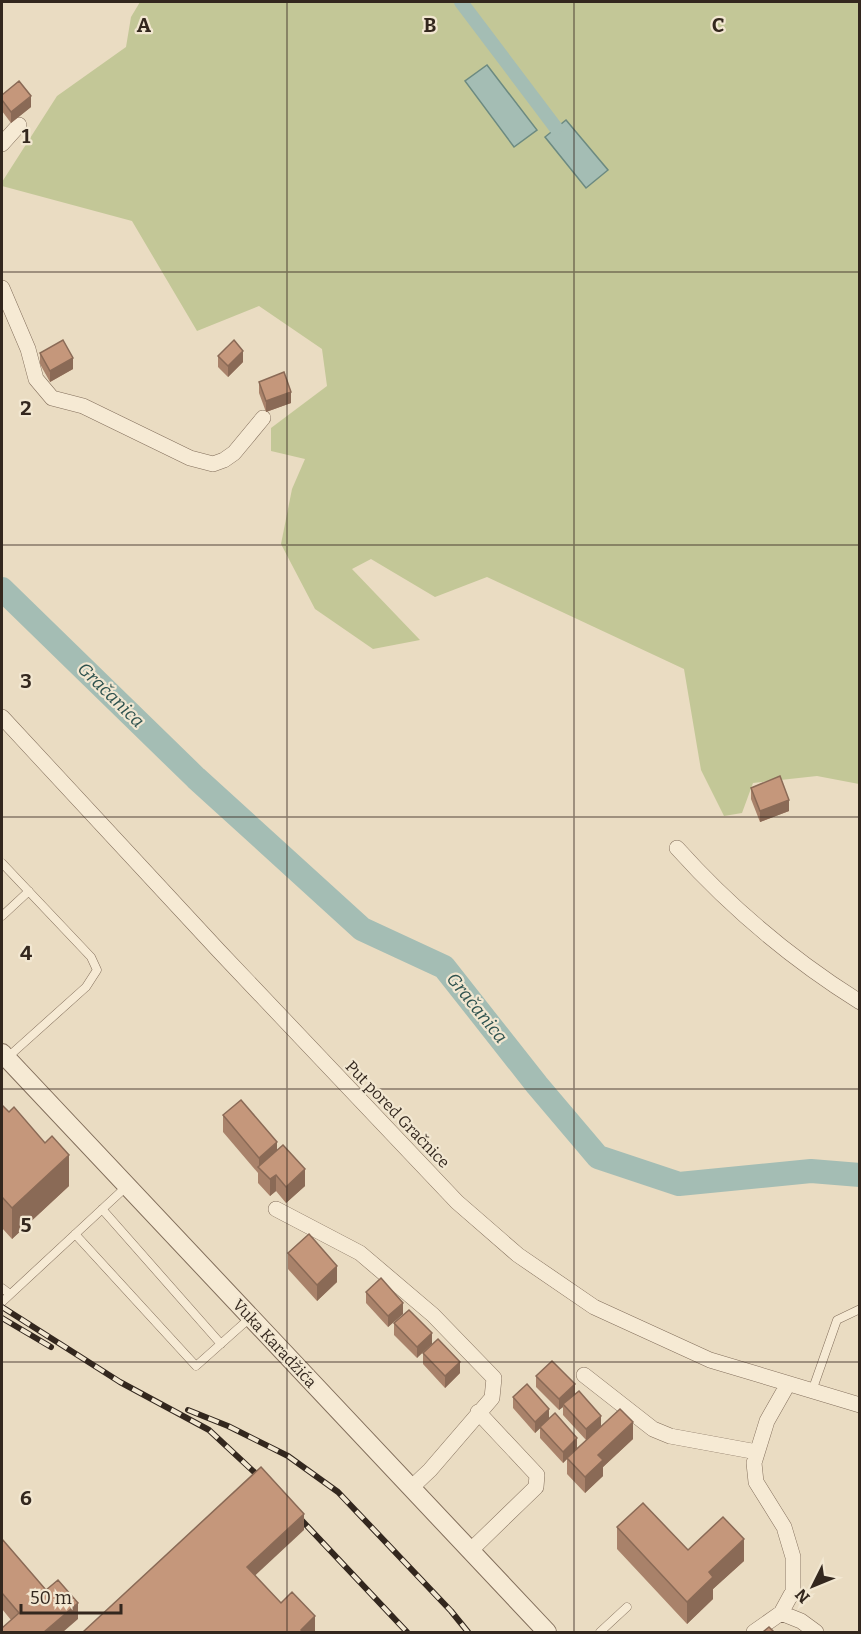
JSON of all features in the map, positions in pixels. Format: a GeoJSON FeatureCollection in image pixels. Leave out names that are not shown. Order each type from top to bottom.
{"type":"FeatureCollection","features":[{"type":"Feature","properties":{"kind":"street"},"geometry":{"type":"LineString","coordinates":[[2,144],[19,125]]}},
{"type":"Feature","properties":{"kind":"street"},"geometry":{"type":"LineString","coordinates":[[2,288],[28,349],[36,379],[52,398],[83,406],[190,458],[213,464],[234,453],[263,418]]}},
{"type":"Feature","properties":{"kind":"street","name":"Put pored Gračnice"},"geometry":{"type":"LineString","coordinates":[[2,717],[219,951],[457,1202],[518,1255],[594,1307],[710,1360],[860,1405]]}},
{"type":"Feature","properties":{"kind":"street"},"geometry":{"type":"LineString","coordinates":[[677,848],[710,883],[769,935],[860,1002]]}},
{"type":"Feature","properties":{"kind":"street","name":"Vuka Karadžića"},"geometry":{"type":"LineString","coordinates":[[4,1056],[547,1632]]}},
{"type":"Feature","properties":{"kind":"street"},"geometry":{"type":"LineString","coordinates":[[276,1209],[360,1253],[433,1315],[489,1370],[494,1378],[492,1398],[430,1470],[411,1488]]}},
{"type":"Feature","properties":{"kind":"street"},"geometry":{"type":"LineString","coordinates":[[584,1375],[653,1429],[670,1436],[757,1452]]}},
{"type":"Feature","properties":{"kind":"street"},"geometry":{"type":"LineString","coordinates":[[754,1632],[781,1613],[793,1591],[793,1557],[784,1527],[756,1482],[754,1463],[766,1421],[788,1384]]}},
{"type":"Feature","properties":{"kind":"street"},"geometry":{"type":"LineString","coordinates":[[470,1551],[536,1487],[537,1482],[537,1475],[478,1412]]}},
{"type":"Feature","properties":{"kind":"street"},"geometry":{"type":"LineString","coordinates":[[781,1613],[801,1621],[816,1632]]}},
{"type":"Feature","properties":{"kind":"lane"},"geometry":{"type":"LineString","coordinates":[[2,863],[91,957],[97,970],[86,987],[4,1056]]}},
{"type":"Feature","properties":{"kind":"lane"},"geometry":{"type":"LineString","coordinates":[[2,916],[29,891]]}},
{"type":"Feature","properties":{"kind":"lane"},"geometry":{"type":"LineString","coordinates":[[2,1302],[127,1186]]}},
{"type":"Feature","properties":{"kind":"lane"},"geometry":{"type":"LineString","coordinates":[[102,1209],[221,1344]]}},
{"type":"Feature","properties":{"kind":"lane"},"geometry":{"type":"LineString","coordinates":[[75,1234],[196,1366],[250,1317]]}},
{"type":"Feature","properties":{"kind":"lane"},"geometry":{"type":"LineString","coordinates":[[2,1288],[10,1294]]}},
{"type":"Feature","properties":{"kind":"lane"},"geometry":{"type":"LineString","coordinates":[[812,1391],[837,1320],[860,1310]]}},
{"type":"Feature","properties":{"kind":"lane"},"geometry":{"type":"LineString","coordinates":[[600,1632],[627,1607]]}},
{"type":"Feature","properties":{"kind":"green space"},"geometry":{"type":"Polygon","coordinates":[[[140,2],[859,2],[859,784],[817,776],[753,783],[742,813],[724,816],[701,770],[684,669],[487,577],[435,597],[371,559],[352,569],[420,640],[373,649],[315,609],[281,544],[292,489],[305,459],[271,451],[271,428],[327,386],[322,349],[259,306],[197,331],[132,221],[2,186],[2,182],[57,96],[126,47],[131,17],[140,2]]]}},
{"type":"Feature","properties":{"kind":"water"},"geometry":{"type":"Polygon","coordinates":[[[487,65],[537,130],[514,147],[465,81],[487,65]]]}},
{"type":"Feature","properties":{"kind":"water"},"geometry":{"type":"Polygon","coordinates":[[[566,120],[608,170],[586,188],[545,137],[566,120]]]}},
{"type":"Feature","properties":{"kind":"building"},"geometry":{"type":"Polygon","coordinates":[[[19,81],[31,96],[11,112],[2,100],[2,95],[19,81]]]}},
{"type":"Feature","properties":{"kind":"building"},"geometry":{"type":"Polygon","coordinates":[[[63,340],[73,358],[50,371],[40,353],[63,340]]]}},
{"type":"Feature","properties":{"kind":"building"},"geometry":{"type":"Polygon","coordinates":[[[234,340],[243,351],[228,366],[218,356],[234,340]]]}},
{"type":"Feature","properties":{"kind":"building"},"geometry":{"type":"Polygon","coordinates":[[[284,372],[291,392],[266,401],[259,382],[284,372]]]}},
{"type":"Feature","properties":{"kind":"building"},"geometry":{"type":"Polygon","coordinates":[[[780,776],[789,800],[760,811],[751,788],[780,776]]]}},
{"type":"Feature","properties":{"kind":"building"},"geometry":{"type":"Polygon","coordinates":[[[241,1100],[277,1142],[259,1158],[223,1115],[241,1100]]]}},
{"type":"Feature","properties":{"kind":"building"},"geometry":{"type":"Polygon","coordinates":[[[2,1105],[9,1112],[14,1107],[45,1143],[52,1136],[69,1155],[12,1208],[2,1197],[2,1105]]]}},
{"type":"Feature","properties":{"kind":"building"},"geometry":{"type":"Polygon","coordinates":[[[283,1145],[305,1169],[286,1187],[276,1175],[270,1179],[258,1167],[283,1145]]]}},
{"type":"Feature","properties":{"kind":"building"},"geometry":{"type":"Polygon","coordinates":[[[309,1234],[337,1266],[317,1285],[288,1253],[309,1234]]]}},
{"type":"Feature","properties":{"kind":"building"},"geometry":{"type":"Polygon","coordinates":[[[381,1278],[403,1303],[388,1316],[366,1292],[381,1278]]]}},
{"type":"Feature","properties":{"kind":"building"},"geometry":{"type":"Polygon","coordinates":[[[409,1310],[432,1333],[417,1347],[394,1323],[409,1310]]]}},
{"type":"Feature","properties":{"kind":"building"},"geometry":{"type":"Polygon","coordinates":[[[438,1339],[460,1362],[445,1376],[423,1353],[438,1339]]]}},
{"type":"Feature","properties":{"kind":"building"},"geometry":{"type":"Polygon","coordinates":[[[552,1361],[575,1384],[559,1399],[536,1376],[552,1361]]]}},
{"type":"Feature","properties":{"kind":"building"},"geometry":{"type":"Polygon","coordinates":[[[527,1384],[549,1409],[535,1422],[513,1397],[527,1384]]]}},
{"type":"Feature","properties":{"kind":"building"},"geometry":{"type":"Polygon","coordinates":[[[579,1391],[601,1416],[586,1429],[563,1404],[579,1391]]]}},
{"type":"Feature","properties":{"kind":"building"},"geometry":{"type":"Polygon","coordinates":[[[620,1409],[633,1422],[598,1455],[603,1460],[585,1477],[567,1458],[620,1409]]]}},
{"type":"Feature","properties":{"kind":"building"},"geometry":{"type":"Polygon","coordinates":[[[555,1413],[577,1438],[563,1452],[540,1427],[555,1413]]]}},
{"type":"Feature","properties":{"kind":"building"},"geometry":{"type":"Polygon","coordinates":[[[261,1467],[304,1514],[247,1567],[281,1603],[292,1592],[315,1616],[301,1630],[303,1632],[83,1632],[261,1467]]]}},
{"type":"Feature","properties":{"kind":"building"},"geometry":{"type":"Polygon","coordinates":[[[643,1503],[688,1550],[723,1517],[744,1539],[709,1572],[713,1577],[687,1602],[617,1527],[643,1503]]]}},
{"type":"Feature","properties":{"kind":"building"},"geometry":{"type":"Polygon","coordinates":[[[2,1539],[46,1590],[58,1580],[78,1603],[44,1632],[2,1632],[2,1628],[19,1613],[2,1593],[2,1539]]]}},
{"type":"Feature","properties":{"kind":"building"},"geometry":{"type":"Polygon","coordinates":[[[769,1627],[774,1632],[763,1632],[769,1627]]]}},
{"type":"Feature","properties":{"kind":"waterway"},"geometry":{"type":"LineString","coordinates":[[461,2],[556,128]]}},
{"type":"Feature","properties":{"kind":"waterway","name":"Gračanica"},"geometry":{"type":"LineString","coordinates":[[2,589],[196,778],[362,929],[444,967],[537,1085],[598,1157],[679,1184],[811,1171],[860,1175]]}},
{"type":"Feature","properties":{"kind":"railway"},"geometry":{"type":"LineString","coordinates":[[2,1307],[120,1382],[209,1430],[267,1484]]}},
{"type":"Feature","properties":{"kind":"railway"},"geometry":{"type":"LineString","coordinates":[[2,1318],[51,1347]]}},
{"type":"Feature","properties":{"kind":"railway"},"geometry":{"type":"LineString","coordinates":[[188,1410],[228,1426],[288,1456],[338,1492],[451,1611],[468,1632]]}},
{"type":"Feature","properties":{"kind":"railway"},"geometry":{"type":"LineString","coordinates":[[292,1510],[407,1632]]}}]}
